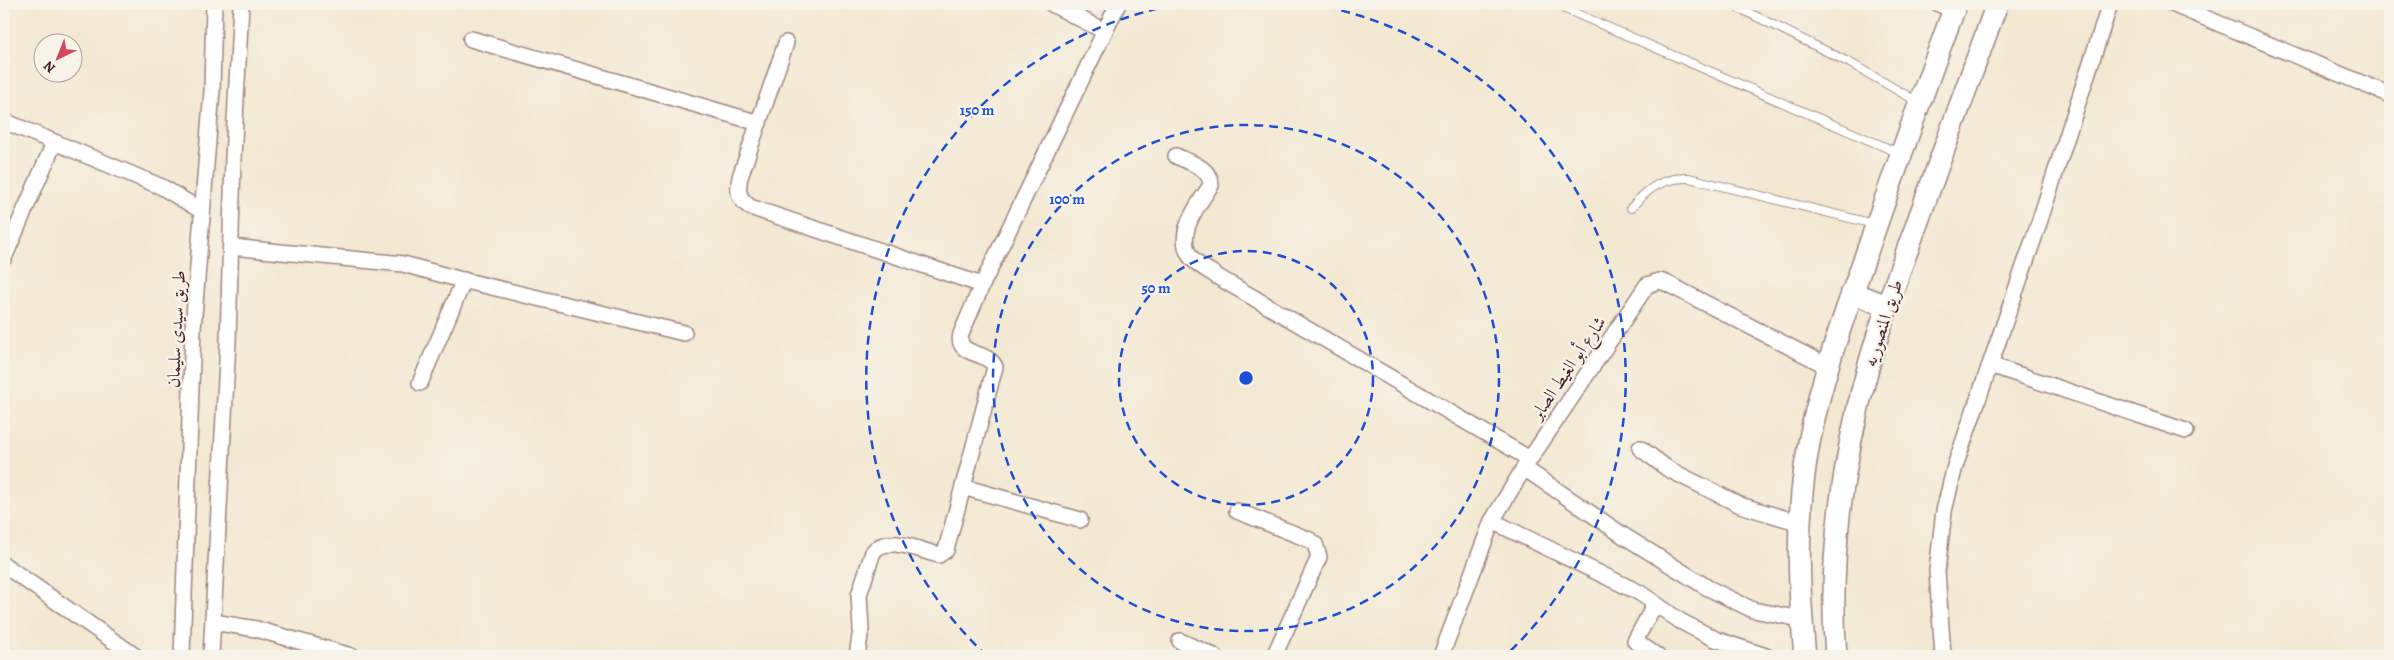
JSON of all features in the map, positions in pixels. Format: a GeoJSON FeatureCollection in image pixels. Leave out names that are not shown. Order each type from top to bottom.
{"type":"FeatureCollection","features":[{"type":"Feature","properties":{"kind":"main road","name":"طريق المنصوريه"},"geometry":{"type":"LineString","coordinates":[[1836,656],[1835,596],[1841,504],[1857,413],[1868,367],[1887,306],[1997,4]]}},
{"type":"Feature","properties":{"kind":"main road"},"geometry":{"type":"LineString","coordinates":[[1805,656],[1799,582],[1800,523],[1810,439],[1827,366],[1920,103],[1949,6]]}},
{"type":"Feature","properties":{"kind":"main road"},"geometry":{"type":"LineString","coordinates":[[1852,293],[1887,306]]}},
{"type":"Feature","properties":{"kind":"street","name":"طريق سيدى سليمان"},"geometry":{"type":"LineString","coordinates":[[182,656],[193,329],[212,90],[214,4]]}},
{"type":"Feature","properties":{"kind":"street"},"geometry":{"type":"LineString","coordinates":[[211,656],[220,512],[241,4]]}},
{"type":"Feature","properties":{"kind":"street"},"geometry":{"type":"LineString","coordinates":[[1052,4],[1104,31]]}},
{"type":"Feature","properties":{"kind":"street"},"geometry":{"type":"LineString","coordinates":[[857,656],[861,629],[859,595],[876,546],[888,543],[939,555],[944,554],[946,550],[995,367],[987,357],[962,347],[959,341],[982,284],[1118,4]]}},
{"type":"Feature","properties":{"kind":"street"},"geometry":{"type":"LineString","coordinates":[[1943,656],[1937,571],[1944,511],[1956,466],[2038,229],[2110,4]]}},
{"type":"Feature","properties":{"kind":"street"},"geometry":{"type":"LineString","coordinates":[[2172,4],[2390,95]]}},
{"type":"Feature","properties":{"kind":"street"},"geometry":{"type":"LineString","coordinates":[[471,39],[758,123]]}},
{"type":"Feature","properties":{"kind":"street"},"geometry":{"type":"LineString","coordinates":[[786,43],[740,177],[737,192],[742,201],[750,206],[982,284]]}},
{"type":"Feature","properties":{"kind":"street"},"geometry":{"type":"LineString","coordinates":[[4,121],[162,187],[202,211]]}},
{"type":"Feature","properties":{"kind":"street"},"geometry":{"type":"LineString","coordinates":[[4,258],[54,143]]}},
{"type":"Feature","properties":{"kind":"street"},"geometry":{"type":"LineString","coordinates":[[1176,156],[1198,166],[1211,180],[1211,185],[1190,220],[1185,234],[1185,244],[1190,258],[1218,277],[1527,464],[1624,536],[1708,588],[1754,610],[1802,620]]}},
{"type":"Feature","properties":{"kind":"street"},"geometry":{"type":"LineString","coordinates":[[231,247],[403,264],[684,333]]}},
{"type":"Feature","properties":{"kind":"street"},"geometry":{"type":"LineString","coordinates":[[420,383],[464,280]]}},
{"type":"Feature","properties":{"kind":"street","name":"شارع أبو الغيط الصابر"},"geometry":{"type":"LineString","coordinates":[[1441,656],[1492,521],[1527,464],[1642,290],[1653,282],[1666,283],[1827,366]]}},
{"type":"Feature","properties":{"kind":"street"},"geometry":{"type":"LineString","coordinates":[[1990,365],[2186,431]]}},
{"type":"Feature","properties":{"kind":"street"},"geometry":{"type":"LineString","coordinates":[[1640,448],[1668,469],[1740,505],[1800,523]]}},
{"type":"Feature","properties":{"kind":"street"},"geometry":{"type":"LineString","coordinates":[[963,487],[1080,520]]}},
{"type":"Feature","properties":{"kind":"street"},"geometry":{"type":"LineString","coordinates":[[1236,511],[1310,540],[1318,550],[1319,557],[1274,656]]}},
{"type":"Feature","properties":{"kind":"street"},"geometry":{"type":"LineString","coordinates":[[1492,521],[1640,593],[1680,621],[1715,639],[1766,656]]}},
{"type":"Feature","properties":{"kind":"street"},"geometry":{"type":"LineString","coordinates":[[4,565],[135,656]]}},
{"type":"Feature","properties":{"kind":"street"},"geometry":{"type":"LineString","coordinates":[[1655,604],[1635,641],[1657,656]]}},
{"type":"Feature","properties":{"kind":"street"},"geometry":{"type":"LineString","coordinates":[[213,622],[256,629],[351,656]]}},
{"type":"Feature","properties":{"kind":"street"},"geometry":{"type":"LineString","coordinates":[[1180,641],[1214,656]]}},
{"type":"Feature","properties":{"kind":"lane"},"geometry":{"type":"LineString","coordinates":[[1554,4],[1901,154]]}},
{"type":"Feature","properties":{"kind":"lane"},"geometry":{"type":"LineString","coordinates":[[1731,4],[1850,63],[1920,103]]}},
{"type":"Feature","properties":{"kind":"lane"},"geometry":{"type":"LineString","coordinates":[[1631,208],[1642,195],[1658,184],[1676,178],[1689,178],[1876,224]]}}]}
